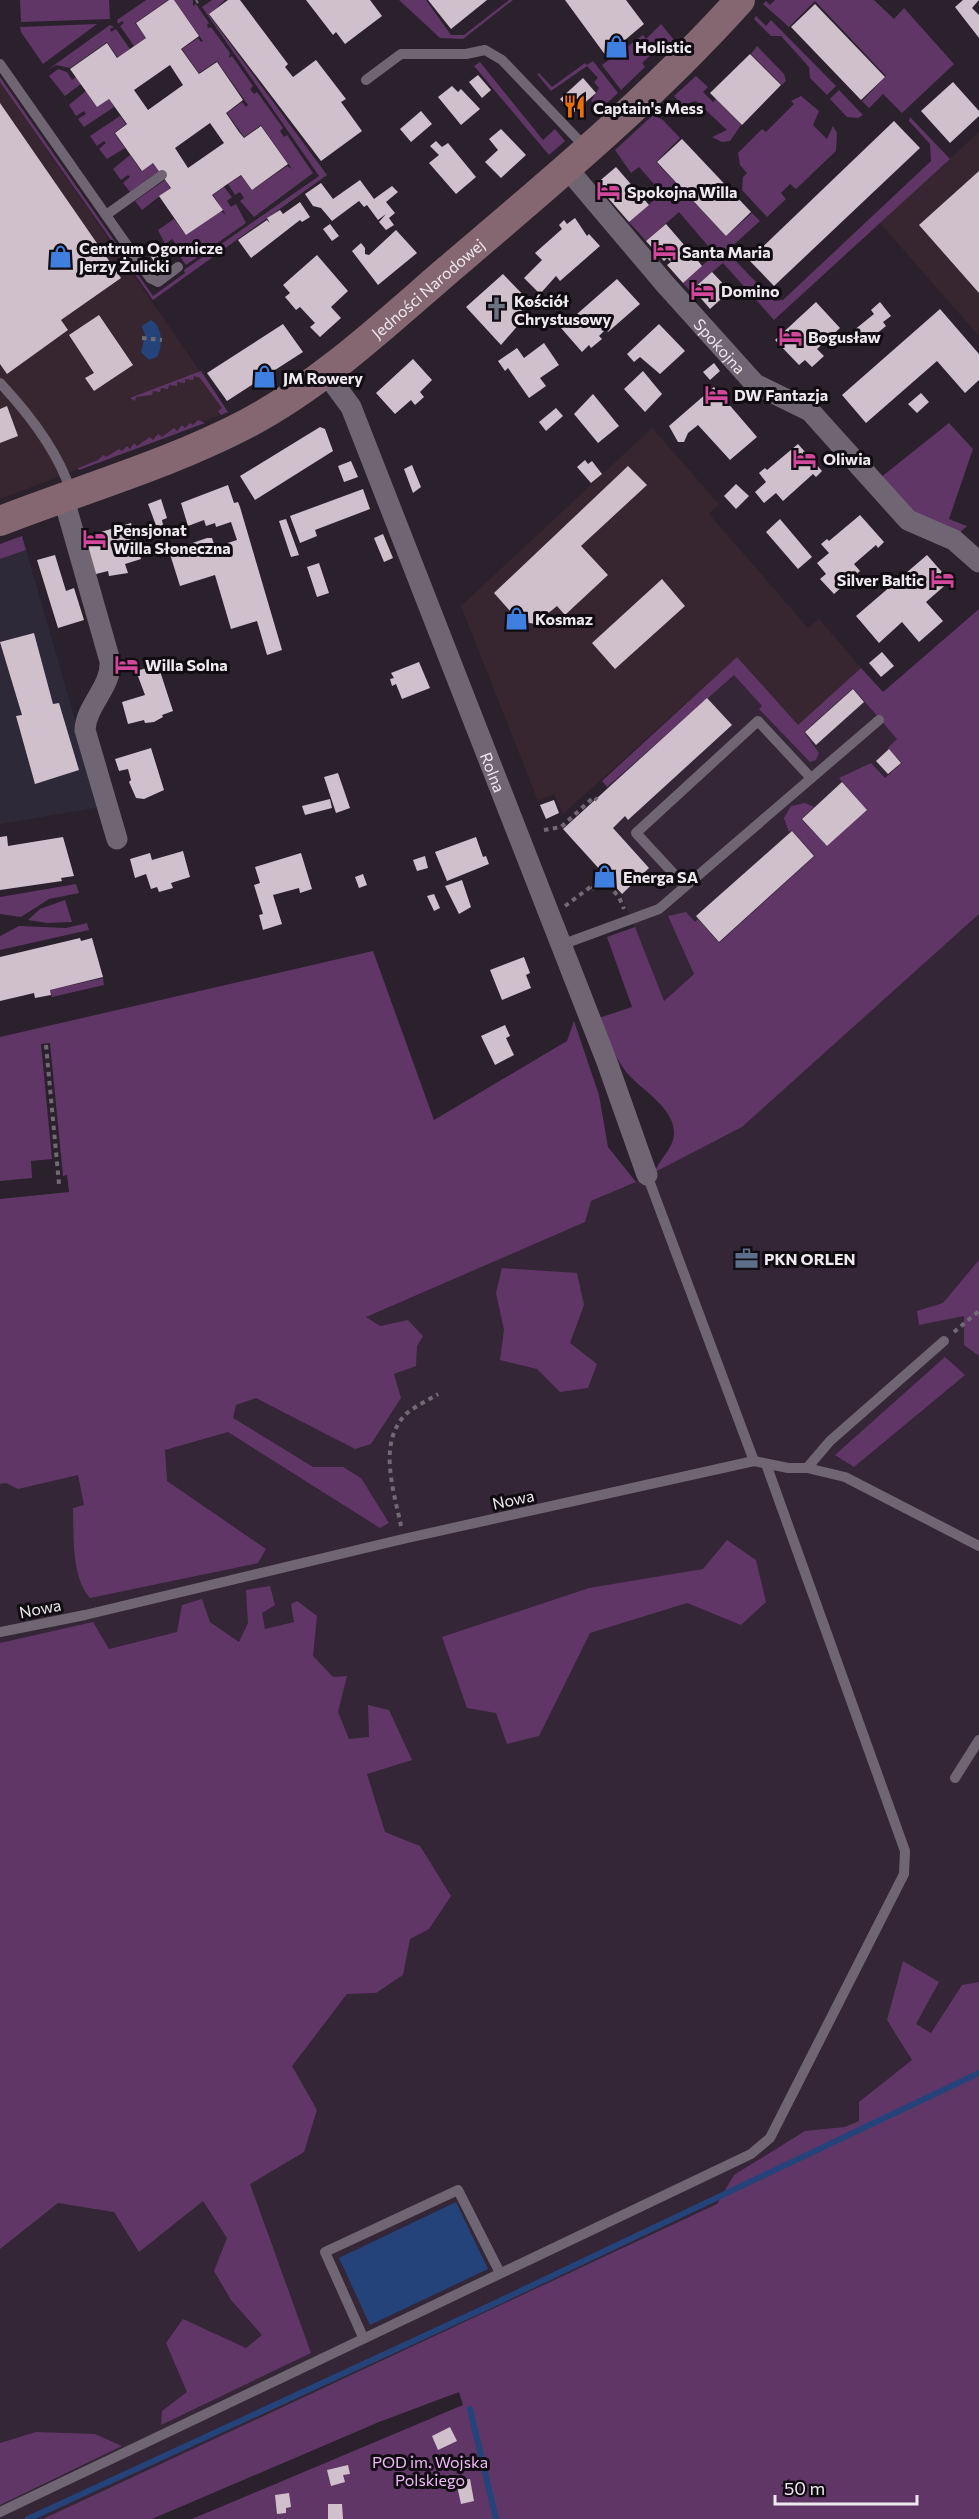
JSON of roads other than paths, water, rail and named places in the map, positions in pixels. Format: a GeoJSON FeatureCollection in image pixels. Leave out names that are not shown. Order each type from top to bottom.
{"type":"FeatureCollection","features":[{"type":"Feature","properties":{"kind":"street","name":"Jedności Narodowej"},"geometry":{"type":"LineString","coordinates":[[0,521],[223,436],[267,412],[326,373],[576,158],[678,64],[740,0]]}},
{"type":"Feature","properties":{"kind":"street","name":"Spokojna"},"geometry":{"type":"LineString","coordinates":[[576,158],[665,284],[755,384],[810,411],[908,520],[954,540],[979,562]]}},
{"type":"Feature","properties":{"kind":"street","name":"Rolna"},"geometry":{"type":"LineString","coordinates":[[326,373],[351,407],[561,945],[647,1175]]}},
{"type":"Feature","properties":{"kind":"street"},"geometry":{"type":"LineString","coordinates":[[67,495],[110,661],[108,679],[87,720],[85,730],[117,839]]}},
{"type":"Feature","properties":{"kind":"lane"},"geometry":{"type":"LineString","coordinates":[[366,80],[401,54],[466,54],[485,50],[502,60],[576,158]]}},
{"type":"Feature","properties":{"kind":"lane"},"geometry":{"type":"LineString","coordinates":[[0,64],[153,281],[158,282],[178,267]]}},
{"type":"Feature","properties":{"kind":"lane"},"geometry":{"type":"LineString","coordinates":[[106,215],[162,175]]}},
{"type":"Feature","properties":{"kind":"lane"},"geometry":{"type":"LineString","coordinates":[[0,383],[17,401],[60,462],[67,495]]}},
{"type":"Feature","properties":{"kind":"lane"},"geometry":{"type":"LineString","coordinates":[[561,945],[658,909],[879,720]]}},
{"type":"Feature","properties":{"kind":"lane"},"geometry":{"type":"LineString","coordinates":[[685,886],[636,833],[758,721],[811,778]]}},
{"type":"Feature","properties":{"kind":"lane"},"geometry":{"type":"LineString","coordinates":[[647,1175],[754,1461]]}},
{"type":"Feature","properties":{"kind":"lane"},"geometry":{"type":"LineString","coordinates":[[807,1468],[830,1441],[944,1341]]}},
{"type":"Feature","properties":{"kind":"lane","name":"Nowa"},"geometry":{"type":"LineString","coordinates":[[0,1632],[86,1615],[403,1539],[754,1461],[788,1468],[807,1468],[846,1477],[979,1546]]}},
{"type":"Feature","properties":{"kind":"lane"},"geometry":{"type":"LineString","coordinates":[[0,2512],[751,2154],[770,2138],[904,1874],[905,1851],[766,1464]]}},
{"type":"Feature","properties":{"kind":"lane"},"geometry":{"type":"LineString","coordinates":[[955,1778],[979,1740]]}},
{"type":"Feature","properties":{"kind":"lane"},"geometry":{"type":"LineString","coordinates":[[363,2337],[325,2252],[458,2190],[500,2273]]}},
{"type":"Feature","properties":{"kind":"water"},"geometry":{"type":"Polygon","coordinates":[[[151,320],[158,327],[161,342],[157,357],[149,360],[141,352],[145,335],[142,326],[151,320]]]}},
{"type":"Feature","properties":{"kind":"water"},"geometry":{"type":"Polygon","coordinates":[[[456,2202],[488,2269],[370,2325],[339,2258],[456,2202]]]}},
{"type":"Feature","properties":{"kind":"waterway"},"geometry":{"type":"LineString","coordinates":[[28,2519],[487,2307],[979,2073]]}},
{"type":"Feature","properties":{"kind":"waterway"},"geometry":{"type":"LineString","coordinates":[[470,2409],[496,2519]]}},
{"type":"Feature","properties":{"kind":"place","name":"Holistic"},"geometry":{"type":"Point","coordinates":[617,46]}},
{"type":"Feature","properties":{"kind":"place","name":"Captain's Mess"},"geometry":{"type":"Point","coordinates":[575,107]}},
{"type":"Feature","properties":{"kind":"place","name":"Spokojna Willa"},"geometry":{"type":"Point","coordinates":[609,191]}},
{"type":"Feature","properties":{"kind":"place","name":"Santa Maria"},"geometry":{"type":"Point","coordinates":[664,251]}},
{"type":"Feature","properties":{"kind":"place","name":"Centrum Ogornicze Jerzy Żulicki"},"geometry":{"type":"Point","coordinates":[61,256]}},
{"type":"Feature","properties":{"kind":"place","name":"Domino"},"geometry":{"type":"Point","coordinates":[703,290]}},
{"type":"Feature","properties":{"kind":"place","name":"Kościół Chrystusowy"},"geometry":{"type":"Point","coordinates":[496,309]}},
{"type":"Feature","properties":{"kind":"place","name":"Bogusław"},"geometry":{"type":"Point","coordinates":[790,336]}},
{"type":"Feature","properties":{"kind":"place","name":"JM Rowery"},"geometry":{"type":"Point","coordinates":[265,377]}},
{"type":"Feature","properties":{"kind":"place","name":"DW Fantazja"},"geometry":{"type":"Point","coordinates":[716,394]}},
{"type":"Feature","properties":{"kind":"place","name":"Oliwia"},"geometry":{"type":"Point","coordinates":[805,458]}},
{"type":"Feature","properties":{"kind":"place","name":"Pensjonat Willa Słoneczna"},"geometry":{"type":"Point","coordinates":[95,538]}},
{"type":"Feature","properties":{"kind":"place","name":"Silver Baltic"},"geometry":{"type":"Point","coordinates":[942,579]}},
{"type":"Feature","properties":{"kind":"place","name":"Kosmaz"},"geometry":{"type":"Point","coordinates":[517,618]}},
{"type":"Feature","properties":{"kind":"place","name":"Willa Solna"},"geometry":{"type":"Point","coordinates":[127,664]}},
{"type":"Feature","properties":{"kind":"place","name":"Energa SA"},"geometry":{"type":"Point","coordinates":[605,876]}},
{"type":"Feature","properties":{"kind":"place","name":"PKN ORLEN"},"geometry":{"type":"Point","coordinates":[746,1258]}},
{"type":"Feature","properties":{"kind":"park label","name":"POD im. Wojska Polskiego"},"geometry":{"type":"Point","coordinates":[430,2470]}}]}
